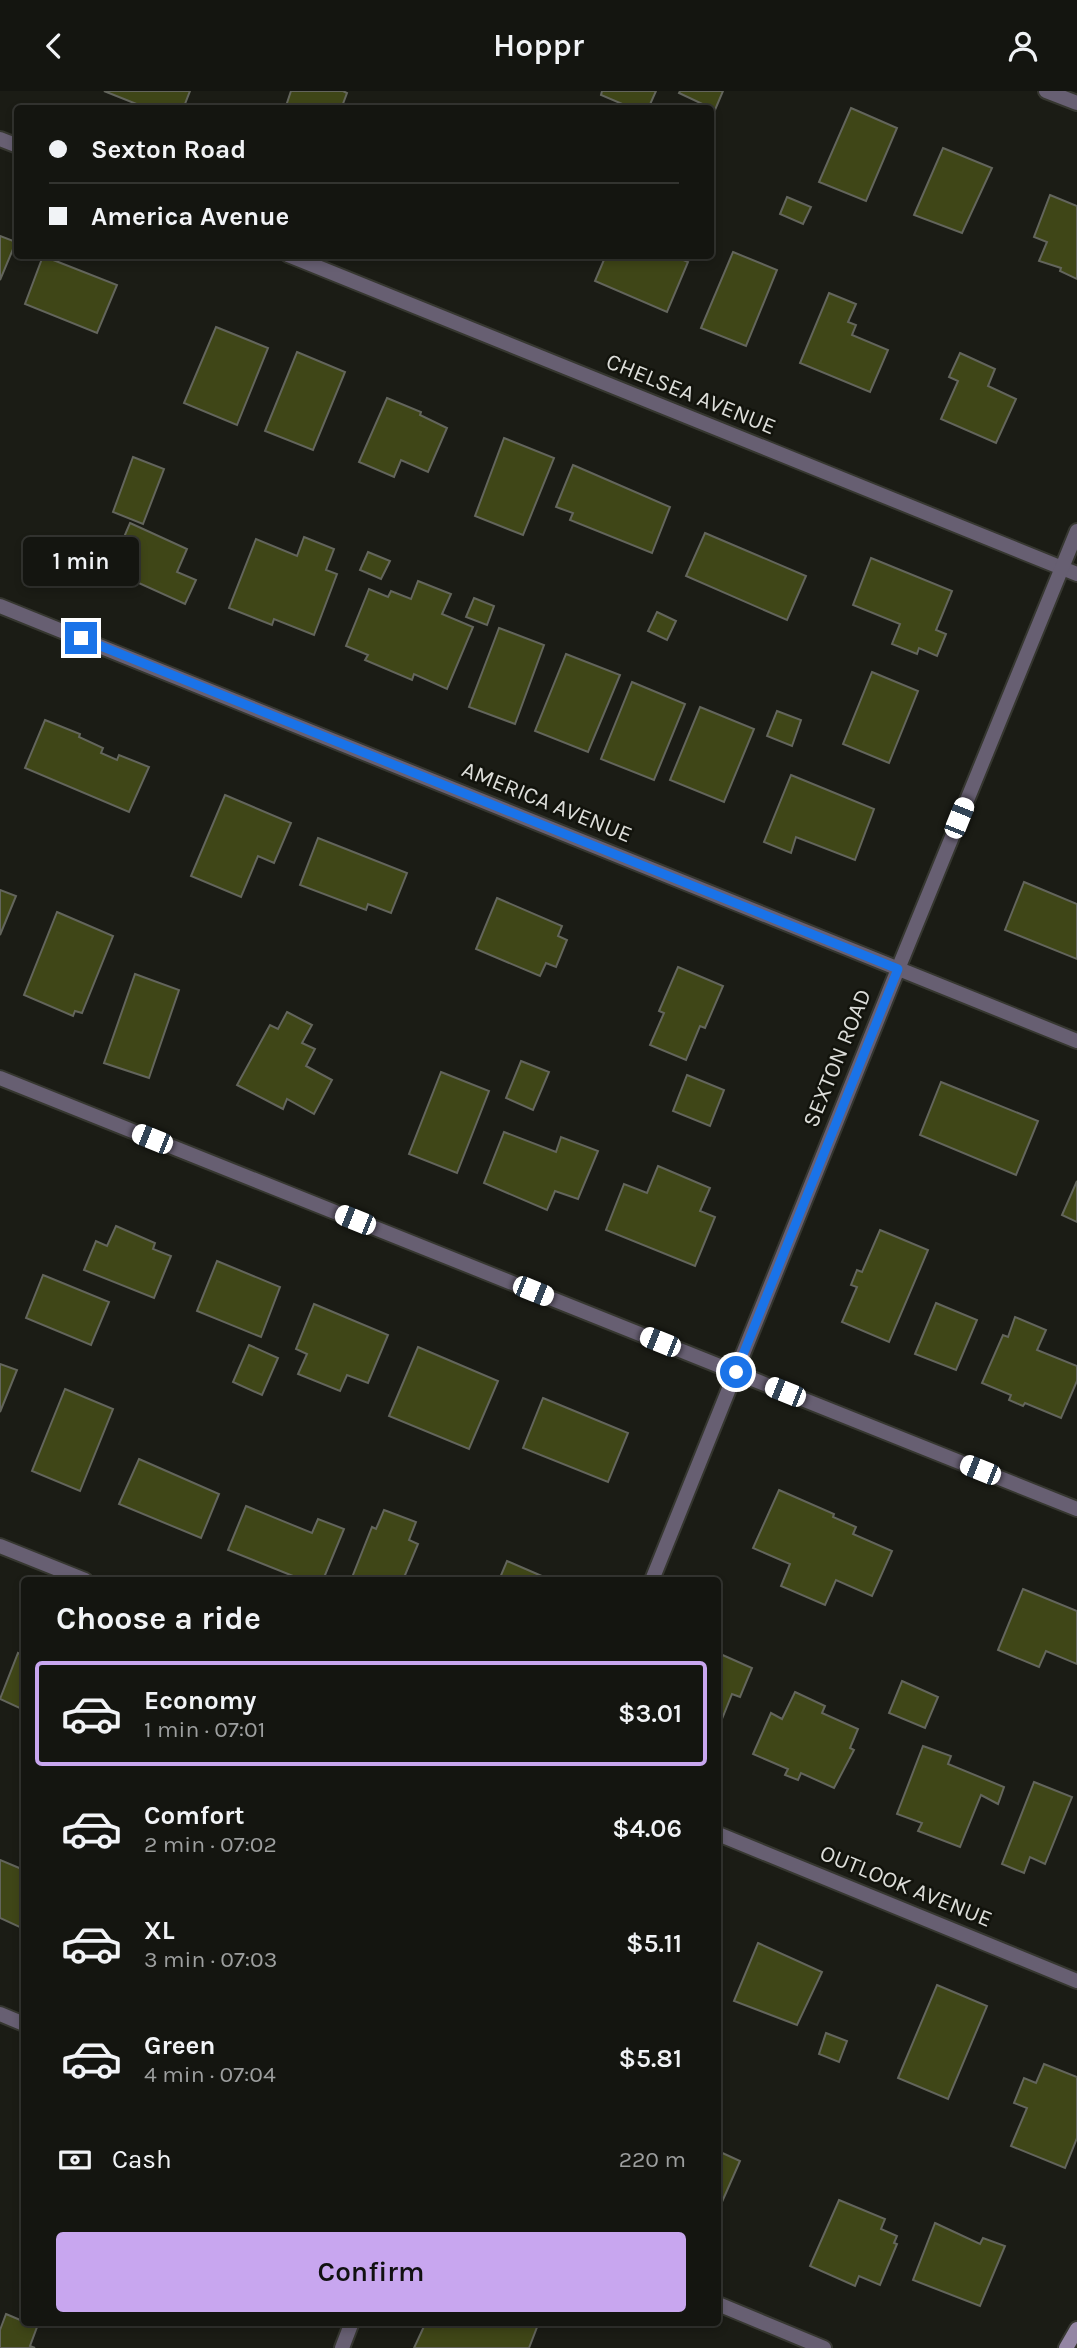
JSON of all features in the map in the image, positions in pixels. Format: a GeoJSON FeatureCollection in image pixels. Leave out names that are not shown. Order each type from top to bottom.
{"type":"FeatureCollection","features":[{"type":"Feature","properties":{"kind":"main road"},"geometry":{"type":"LineString","coordinates":[[1066,2348],[1077,2329]]}},
{"type":"Feature","properties":{"kind":"street"},"geometry":{"type":"LineString","coordinates":[[1046,91],[1077,103]]}},
{"type":"Feature","properties":{"kind":"street","name":"CHELSEA AVENUE"},"geometry":{"type":"LineString","coordinates":[[298,259],[1077,574]]}},
{"type":"Feature","properties":{"kind":"street","name":"SEXTON ROAD"},"geometry":{"type":"LineString","coordinates":[[653,1577],[1077,531]]}},
{"type":"Feature","properties":{"kind":"street","name":"AMERICA AVENUE"},"geometry":{"type":"LineString","coordinates":[[1,610],[1077,1041]]}},
{"type":"Feature","properties":{"kind":"street"},"geometry":{"type":"LineString","coordinates":[[0,1078],[1077,1509]]}},
{"type":"Feature","properties":{"kind":"street"},"geometry":{"type":"LineString","coordinates":[[0,1546],[78,1577]]}},
{"type":"Feature","properties":{"kind":"street","name":"OUTLOOK AVENUE"},"geometry":{"type":"LineString","coordinates":[[721,1835],[1077,1981]]}},
{"type":"Feature","properties":{"kind":"street"},"geometry":{"type":"LineString","coordinates":[[0,2014],[21,2023]]}},
{"type":"Feature","properties":{"kind":"street"},"geometry":{"type":"LineString","coordinates":[[721,2305],[824,2348]]}},
{"type":"Feature","properties":{"kind":"street"},"geometry":{"type":"LineString","coordinates":[[342,2348],[350,2326]]}},
{"type":"Feature","properties":{"kind":"building"},"geometry":{"type":"Polygon","coordinates":[[[104,91],[190,91],[185,105],[139,105],[104,91]]]}},
{"type":"Feature","properties":{"kind":"building"},"geometry":{"type":"Polygon","coordinates":[[[291,91],[347,93],[342,105],[286,105],[291,91]]]}},
{"type":"Feature","properties":{"kind":"building"},"geometry":{"type":"Polygon","coordinates":[[[602,91],[656,91],[650,105],[625,105],[601,95],[602,91]]]}},
{"type":"Feature","properties":{"kind":"building"},"geometry":{"type":"Polygon","coordinates":[[[723,91],[715,110],[714,105],[704,105],[679,93],[723,91]]]}},
{"type":"Feature","properties":{"kind":"building"},"geometry":{"type":"Polygon","coordinates":[[[851,108],[897,128],[866,201],[819,182],[851,108]]]}},
{"type":"Feature","properties":{"kind":"building"},"geometry":{"type":"Polygon","coordinates":[[[943,148],[992,168],[962,233],[914,215],[943,148]]]}},
{"type":"Feature","properties":{"kind":"building"},"geometry":{"type":"Polygon","coordinates":[[[1050,195],[1077,206],[1077,279],[1060,271],[1061,268],[1039,261],[1047,242],[1034,237],[1050,195]]]}},
{"type":"Feature","properties":{"kind":"building"},"geometry":{"type":"Polygon","coordinates":[[[787,197],[811,207],[803,224],[780,214],[787,197]]]}},
{"type":"Feature","properties":{"kind":"building"},"geometry":{"type":"Polygon","coordinates":[[[0,236],[14,241],[14,247],[0,280],[0,236]]]}},
{"type":"Feature","properties":{"kind":"building"},"geometry":{"type":"Polygon","coordinates":[[[733,252],[777,270],[746,346],[701,328],[733,252]]]}},
{"type":"Feature","properties":{"kind":"building"},"geometry":{"type":"Polygon","coordinates":[[[42,259],[51,259],[117,285],[97,333],[25,304],[42,259]]]}},
{"type":"Feature","properties":{"kind":"building"},"geometry":{"type":"Polygon","coordinates":[[[604,259],[681,259],[688,262],[667,312],[595,281],[604,259]]]}},
{"type":"Feature","properties":{"kind":"building"},"geometry":{"type":"Polygon","coordinates":[[[829,293],[856,304],[848,322],[856,325],[852,335],[888,350],[870,392],[800,363],[829,293]]]}},
{"type":"Feature","properties":{"kind":"building"},"geometry":{"type":"Polygon","coordinates":[[[216,327],[268,348],[237,425],[184,403],[216,327]]]}},
{"type":"Feature","properties":{"kind":"building"},"geometry":{"type":"Polygon","coordinates":[[[297,352],[345,372],[313,450],[265,431],[297,352]]]}},
{"type":"Feature","properties":{"kind":"building"},"geometry":{"type":"Polygon","coordinates":[[[960,353],[995,369],[988,386],[1016,399],[996,443],[941,419],[958,381],[949,377],[960,353]]]}},
{"type":"Feature","properties":{"kind":"building"},"geometry":{"type":"Polygon","coordinates":[[[387,398],[421,412],[420,415],[447,428],[428,472],[401,460],[394,477],[359,462],[387,398]]]}},
{"type":"Feature","properties":{"kind":"building"},"geometry":{"type":"Polygon","coordinates":[[[504,438],[554,458],[523,535],[475,516],[504,438]]]}},
{"type":"Feature","properties":{"kind":"building"},"geometry":{"type":"Polygon","coordinates":[[[133,457],[164,469],[143,524],[113,512],[133,457]]]}},
{"type":"Feature","properties":{"kind":"building"},"geometry":{"type":"Polygon","coordinates":[[[573,465],[670,507],[652,553],[570,520],[573,513],[556,507],[573,465]]]}},
{"type":"Feature","properties":{"kind":"building"},"geometry":{"type":"Polygon","coordinates":[[[130,523],[187,549],[177,572],[196,580],[185,604],[110,570],[130,523]]]}},
{"type":"Feature","properties":{"kind":"building"},"geometry":{"type":"Polygon","coordinates":[[[705,533],[806,576],[787,620],[686,576],[705,533]]]}},
{"type":"Feature","properties":{"kind":"building"},"geometry":{"type":"Polygon","coordinates":[[[304,537],[334,549],[326,570],[337,574],[314,635],[274,619],[272,625],[229,608],[256,539],[297,556],[304,537]]]}},
{"type":"Feature","properties":{"kind":"building"},"geometry":{"type":"Polygon","coordinates":[[[368,552],[390,561],[381,579],[360,570],[368,552]]]}},
{"type":"Feature","properties":{"kind":"building"},"geometry":{"type":"Polygon","coordinates":[[[871,558],[952,591],[936,630],[946,634],[937,656],[919,648],[917,654],[892,644],[900,624],[853,605],[871,558]]]}},
{"type":"Feature","properties":{"kind":"building"},"geometry":{"type":"Polygon","coordinates":[[[418,581],[451,594],[442,614],[473,627],[447,689],[414,674],[412,680],[365,660],[368,655],[346,646],[369,589],[388,597],[391,591],[411,599],[418,581]]]}},
{"type":"Feature","properties":{"kind":"building"},"geometry":{"type":"Polygon","coordinates":[[[474,598],[494,606],[487,625],[466,617],[474,598]]]}},
{"type":"Feature","properties":{"kind":"building"},"geometry":{"type":"Polygon","coordinates":[[[657,612],[676,621],[667,640],[648,631],[657,612]]]}},
{"type":"Feature","properties":{"kind":"building"},"geometry":{"type":"Polygon","coordinates":[[[499,628],[544,645],[515,724],[469,707],[499,628]]]}},
{"type":"Feature","properties":{"kind":"building"},"geometry":{"type":"Polygon","coordinates":[[[566,654],[620,675],[588,752],[535,731],[566,654]]]}},
{"type":"Feature","properties":{"kind":"building"},"geometry":{"type":"Polygon","coordinates":[[[872,672],[918,691],[889,763],[843,744],[872,672]]]}},
{"type":"Feature","properties":{"kind":"building"},"geometry":{"type":"Polygon","coordinates":[[[632,682],[685,704],[654,780],[601,759],[632,682]]]}},
{"type":"Feature","properties":{"kind":"building"},"geometry":{"type":"Polygon","coordinates":[[[700,707],[754,729],[724,802],[670,780],[700,707]]]}},
{"type":"Feature","properties":{"kind":"building"},"geometry":{"type":"Polygon","coordinates":[[[777,711],[801,720],[792,746],[767,736],[777,711]]]}},
{"type":"Feature","properties":{"kind":"building"},"geometry":{"type":"Polygon","coordinates":[[[45,720],[80,734],[79,737],[103,748],[101,753],[117,760],[119,755],[149,767],[129,812],[25,768],[45,720]]]}},
{"type":"Feature","properties":{"kind":"building"},"geometry":{"type":"Polygon","coordinates":[[[791,775],[874,809],[855,860],[796,837],[791,853],[764,842],[791,775]]]}},
{"type":"Feature","properties":{"kind":"building"},"geometry":{"type":"Polygon","coordinates":[[[225,795],[291,823],[274,863],[258,856],[241,897],[191,876],[225,795]]]}},
{"type":"Feature","properties":{"kind":"building"},"geometry":{"type":"Polygon","coordinates":[[[318,838],[407,873],[391,913],[368,904],[366,910],[300,885],[318,838]]]}},
{"type":"Feature","properties":{"kind":"building"},"geometry":{"type":"Polygon","coordinates":[[[1024,882],[1077,904],[1077,959],[1005,930],[1024,882]]]}},
{"type":"Feature","properties":{"kind":"building"},"geometry":{"type":"Polygon","coordinates":[[[0,890],[16,896],[0,935],[0,890]]]}},
{"type":"Feature","properties":{"kind":"building"},"geometry":{"type":"Polygon","coordinates":[[[497,898],[562,926],[558,936],[567,940],[556,967],[546,963],[540,976],[476,949],[497,898]]]}},
{"type":"Feature","properties":{"kind":"building"},"geometry":{"type":"Polygon","coordinates":[[[57,912],[113,936],[82,1013],[75,1011],[73,1016],[24,995],[57,912]]]}},
{"type":"Feature","properties":{"kind":"building"},"geometry":{"type":"Polygon","coordinates":[[[678,967],[723,986],[705,1028],[700,1026],[686,1060],[650,1045],[664,1013],[659,1011],[678,967]]]}},
{"type":"Feature","properties":{"kind":"building"},"geometry":{"type":"Polygon","coordinates":[[[135,974],[179,990],[149,1078],[104,1063],[135,974]]]}},
{"type":"Feature","properties":{"kind":"building"},"geometry":{"type":"Polygon","coordinates":[[[287,1012],[312,1025],[302,1043],[315,1049],[306,1066],[332,1080],[314,1114],[287,1099],[283,1109],[237,1085],[270,1025],[278,1029],[287,1012]]]}},
{"type":"Feature","properties":{"kind":"building"},"geometry":{"type":"Polygon","coordinates":[[[521,1061],[549,1072],[533,1110],[506,1098],[521,1061]]]}},
{"type":"Feature","properties":{"kind":"building"},"geometry":{"type":"Polygon","coordinates":[[[441,1072],[489,1091],[457,1173],[409,1154],[441,1072]]]}},
{"type":"Feature","properties":{"kind":"building"},"geometry":{"type":"Polygon","coordinates":[[[687,1075],[724,1090],[710,1126],[673,1111],[687,1075]]]}},
{"type":"Feature","properties":{"kind":"building"},"geometry":{"type":"Polygon","coordinates":[[[941,1082],[1038,1121],[1016,1175],[920,1135],[941,1082]]]}},
{"type":"Feature","properties":{"kind":"building"},"geometry":{"type":"Polygon","coordinates":[[[504,1132],[556,1152],[561,1137],[598,1151],[578,1199],[555,1191],[547,1210],[484,1183],[504,1132]]]}},
{"type":"Feature","properties":{"kind":"building"},"geometry":{"type":"Polygon","coordinates":[[[658,1166],[710,1188],[700,1211],[715,1217],[695,1266],[606,1230],[624,1184],[647,1193],[658,1166]]]}},
{"type":"Feature","properties":{"kind":"building"},"geometry":{"type":"Polygon","coordinates":[[[1077,1181],[1077,1222],[1062,1215],[1077,1181]]]}},
{"type":"Feature","properties":{"kind":"building"},"geometry":{"type":"Polygon","coordinates":[[[116,1226],[155,1243],[153,1249],[171,1256],[154,1298],[84,1270],[96,1241],[107,1246],[116,1226]]]}},
{"type":"Feature","properties":{"kind":"building"},"geometry":{"type":"Polygon","coordinates":[[[880,1230],[928,1250],[889,1342],[842,1322],[857,1287],[851,1285],[857,1270],[862,1272],[880,1230]]]}},
{"type":"Feature","properties":{"kind":"building"},"geometry":{"type":"Polygon","coordinates":[[[217,1261],[280,1287],[261,1337],[197,1311],[217,1261]]]}},
{"type":"Feature","properties":{"kind":"building"},"geometry":{"type":"Polygon","coordinates":[[[43,1275],[109,1302],[91,1345],[26,1318],[43,1275]]]}},
{"type":"Feature","properties":{"kind":"building"},"geometry":{"type":"Polygon","coordinates":[[[936,1303],[977,1320],[956,1370],[915,1354],[936,1303]]]}},
{"type":"Feature","properties":{"kind":"building"},"geometry":{"type":"Polygon","coordinates":[[[314,1304],[388,1335],[368,1383],[347,1375],[340,1391],[298,1374],[307,1354],[296,1349],[314,1304]]]}},
{"type":"Feature","properties":{"kind":"building"},"geometry":{"type":"Polygon","coordinates":[[[1015,1317],[1046,1330],[1037,1350],[1077,1366],[1077,1381],[1061,1418],[1025,1403],[1023,1406],[1009,1400],[1011,1395],[982,1383],[1003,1335],[1008,1337],[1015,1317]]]}},
{"type":"Feature","properties":{"kind":"building"},"geometry":{"type":"Polygon","coordinates":[[[249,1345],[278,1358],[262,1395],[233,1382],[249,1345]]]}},
{"type":"Feature","properties":{"kind":"building"},"geometry":{"type":"Polygon","coordinates":[[[418,1347],[498,1381],[469,1449],[389,1416],[418,1347]]]}},
{"type":"Feature","properties":{"kind":"building"},"geometry":{"type":"Polygon","coordinates":[[[0,1364],[17,1370],[0,1412],[0,1364]]]}},
{"type":"Feature","properties":{"kind":"building"},"geometry":{"type":"Polygon","coordinates":[[[65,1389],[113,1409],[80,1491],[32,1471],[65,1389]]]}},
{"type":"Feature","properties":{"kind":"building"},"geometry":{"type":"Polygon","coordinates":[[[543,1398],[628,1433],[608,1482],[523,1448],[543,1398]]]}},
{"type":"Feature","properties":{"kind":"building"},"geometry":{"type":"Polygon","coordinates":[[[139,1459],[219,1494],[201,1538],[119,1504],[139,1459]]]}},
{"type":"Feature","properties":{"kind":"building"},"geometry":{"type":"Polygon","coordinates":[[[779,1490],[834,1514],[833,1517],[856,1527],[853,1534],[892,1551],[872,1596],[836,1580],[825,1605],[781,1586],[790,1564],[753,1548],[779,1490]]]}},
{"type":"Feature","properties":{"kind":"building"},"geometry":{"type":"Polygon","coordinates":[[[246,1506],[312,1533],[318,1519],[344,1529],[324,1577],[296,1577],[228,1550],[246,1506]]]}},
{"type":"Feature","properties":{"kind":"building"},"geometry":{"type":"Polygon","coordinates":[[[384,1510],[416,1522],[409,1540],[418,1544],[404,1577],[352,1577],[372,1527],[376,1529],[384,1510]]]}},
{"type":"Feature","properties":{"kind":"building"},"geometry":{"type":"Polygon","coordinates":[[[507,1561],[544,1577],[500,1577],[507,1561]]]}},
{"type":"Feature","properties":{"kind":"building"},"geometry":{"type":"Polygon","coordinates":[[[1023,1589],[1077,1611],[1077,1664],[1046,1651],[1039,1667],[998,1650],[1023,1589]]]}},
{"type":"Feature","properties":{"kind":"building"},"geometry":{"type":"Polygon","coordinates":[[[18,1653],[21,1654],[21,1709],[0,1699],[18,1653]]]}},
{"type":"Feature","properties":{"kind":"building"},"geometry":{"type":"Polygon","coordinates":[[[721,1654],[752,1668],[740,1697],[732,1694],[721,1722],[721,1654]]]}},
{"type":"Feature","properties":{"kind":"building"},"geometry":{"type":"Polygon","coordinates":[[[902,1681],[938,1697],[925,1728],[889,1713],[902,1681]]]}},
{"type":"Feature","properties":{"kind":"building"},"geometry":{"type":"Polygon","coordinates":[[[795,1692],[825,1706],[822,1713],[858,1729],[850,1748],[854,1750],[834,1788],[801,1773],[798,1780],[785,1775],[788,1769],[753,1754],[771,1713],[782,1719],[795,1692]]]}},
{"type":"Feature","properties":{"kind":"building"},"geometry":{"type":"Polygon","coordinates":[[[923,1746],[951,1756],[948,1764],[1004,1787],[998,1804],[981,1795],[960,1847],[918,1831],[922,1823],[897,1814],[923,1746]]]}},
{"type":"Feature","properties":{"kind":"building"},"geometry":{"type":"Polygon","coordinates":[[[1034,1782],[1072,1797],[1045,1864],[1030,1857],[1024,1873],[1002,1864],[1034,1782]]]}},
{"type":"Feature","properties":{"kind":"building"},"geometry":{"type":"Polygon","coordinates":[[[0,1860],[21,1869],[21,1928],[0,1918],[0,1860]]]}},
{"type":"Feature","properties":{"kind":"building"},"geometry":{"type":"Polygon","coordinates":[[[758,1943],[822,1972],[797,2025],[734,2001],[758,1943]]]}},
{"type":"Feature","properties":{"kind":"building"},"geometry":{"type":"Polygon","coordinates":[[[937,1985],[987,2006],[948,2099],[898,2078],[937,1985]]]}},
{"type":"Feature","properties":{"kind":"building"},"geometry":{"type":"Polygon","coordinates":[[[826,2033],[847,2041],[839,2062],[819,2054],[826,2033]]]}},
{"type":"Feature","properties":{"kind":"building"},"geometry":{"type":"Polygon","coordinates":[[[1044,2064],[1077,2077],[1077,2138],[1065,2168],[1011,2146],[1027,2108],[1014,2103],[1024,2078],[1036,2083],[1044,2064]]]}},
{"type":"Feature","properties":{"kind":"building"},"geometry":{"type":"Polygon","coordinates":[[[721,2152],[740,2161],[721,2204],[721,2152]]]}},
{"type":"Feature","properties":{"kind":"building"},"geometry":{"type":"Polygon","coordinates":[[[839,2200],[885,2219],[881,2229],[897,2236],[894,2243],[897,2244],[880,2285],[859,2276],[855,2286],[810,2266],[839,2200]]]}},
{"type":"Feature","properties":{"kind":"building"},"geometry":{"type":"Polygon","coordinates":[[[935,2223],[980,2244],[983,2238],[1005,2246],[980,2306],[913,2280],[935,2223]]]}},
{"type":"Feature","properties":{"kind":"building"},"geometry":{"type":"Polygon","coordinates":[[[6,2314],[21,2320],[21,2326],[37,2327],[30,2346],[35,2348],[0,2348],[0,2330],[6,2314]]]}},
{"type":"Feature","properties":{"kind":"building"},"geometry":{"type":"Polygon","coordinates":[[[424,2326],[537,2326],[529,2348],[414,2348],[424,2326]]]}},
{"type":"Feature","properties":{"kind":"route"},"geometry":{"type":"LineString","coordinates":[[81,638],[898,969],[736,1372]]}}]}
